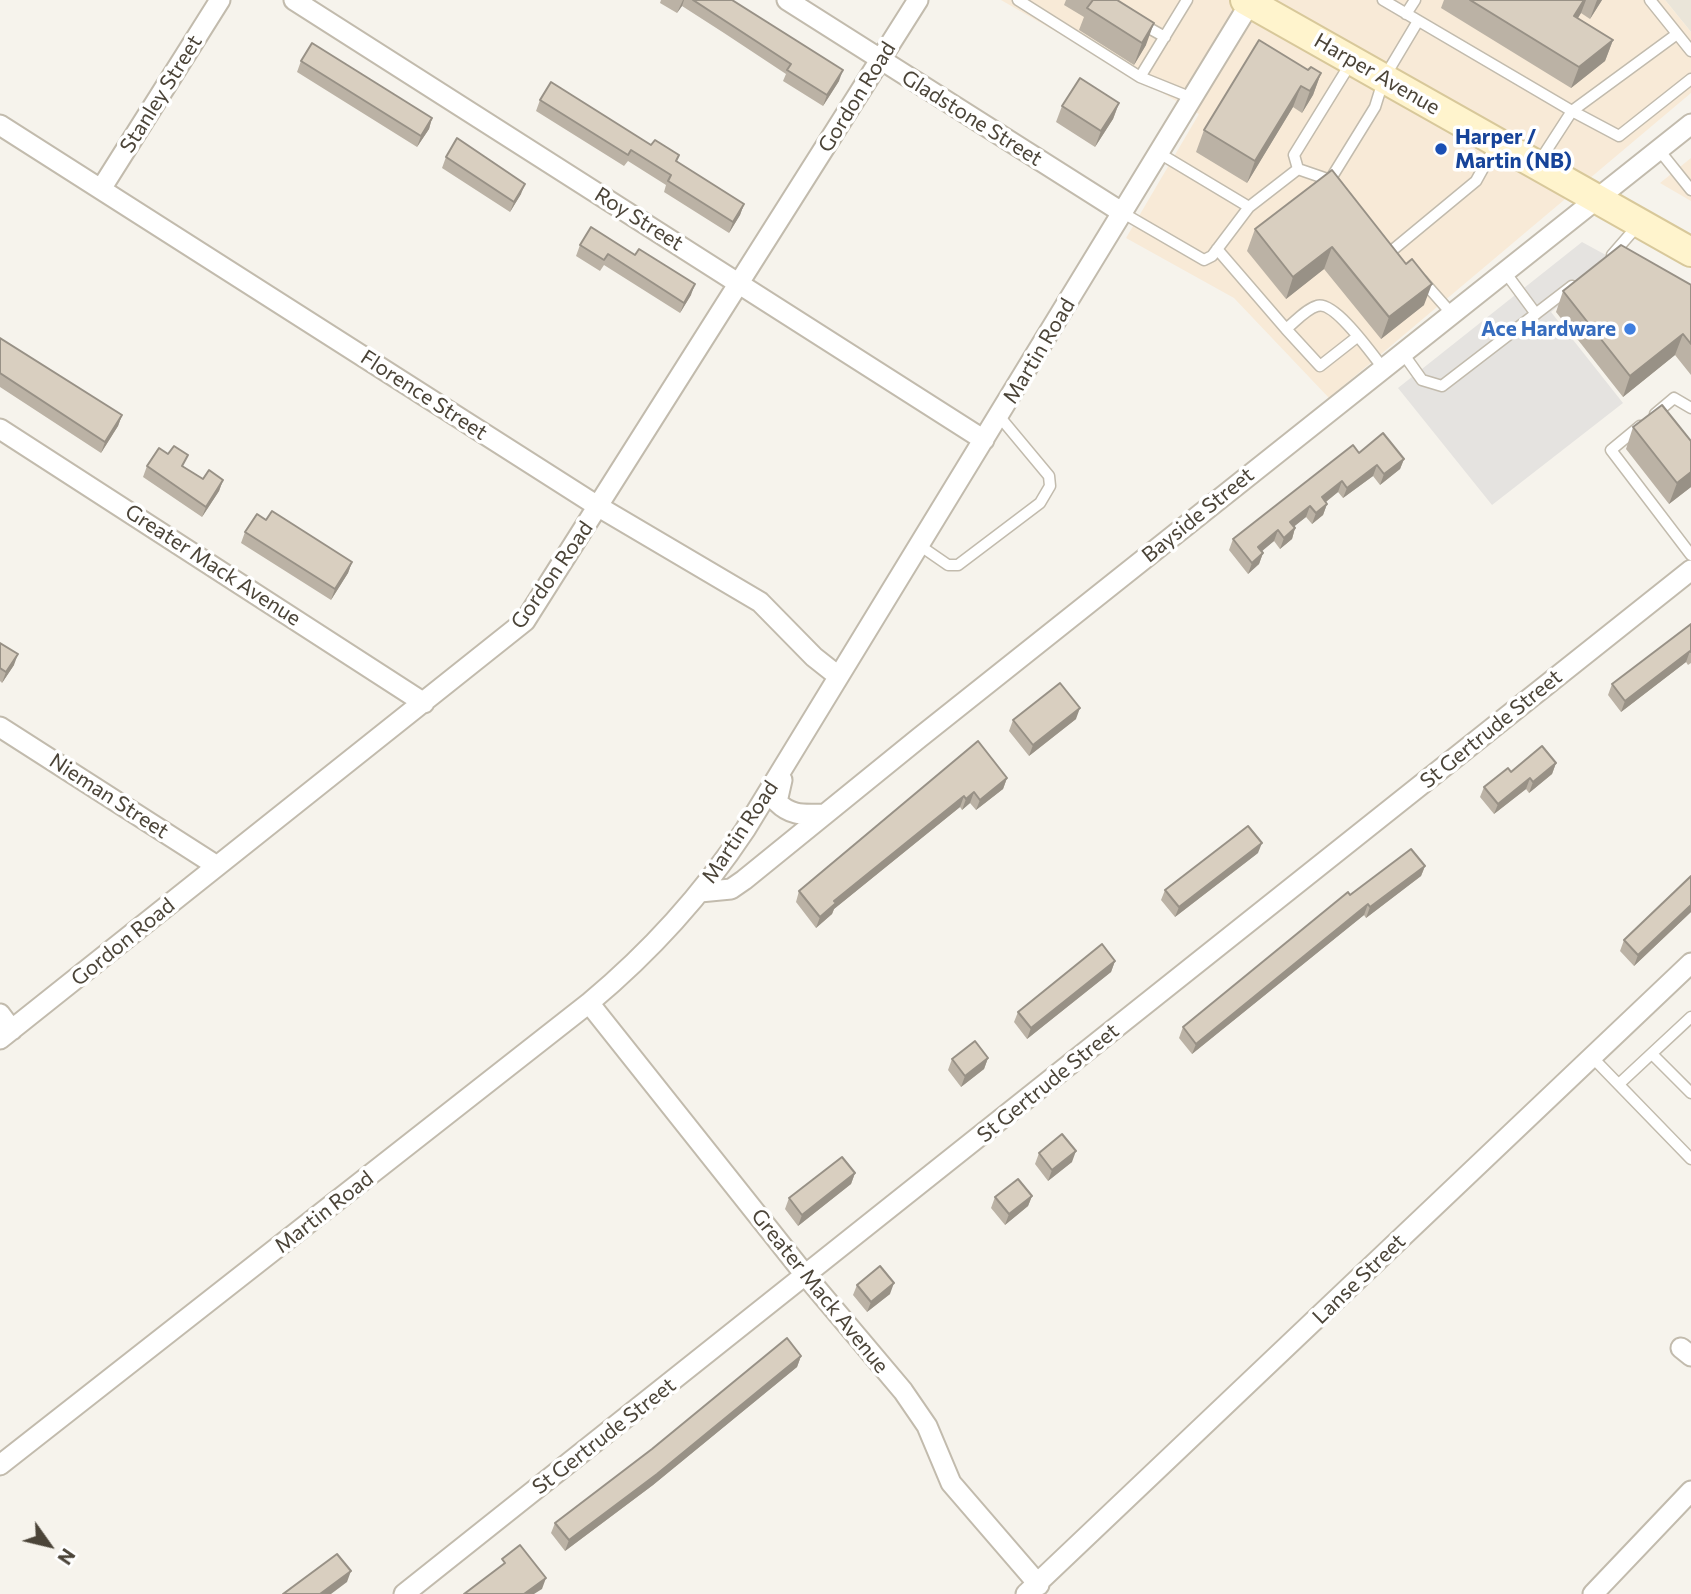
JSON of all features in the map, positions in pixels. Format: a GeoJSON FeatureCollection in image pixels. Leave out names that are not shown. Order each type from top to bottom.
{"type":"FeatureCollection","features":[{"type":"Feature","properties":{"kind":"main road","name":"Harper Avenue"},"geometry":{"type":"LineString","coordinates":[[1249,1],[1691,252]]}},
{"type":"Feature","properties":{"kind":"street","name":"Stanley Street"},"geometry":{"type":"LineString","coordinates":[[102,189],[220,0]]}},
{"type":"Feature","properties":{"kind":"street","name":"Roy Street"},"geometry":{"type":"LineString","coordinates":[[293,0],[984,440]]}},
{"type":"Feature","properties":{"kind":"street","name":"Gladstone Street"},"geometry":{"type":"LineString","coordinates":[[787,0],[1123,213]]}},
{"type":"Feature","properties":{"kind":"street","name":"Gordon Road"},"geometry":{"type":"LineString","coordinates":[[6,1034],[525,621],[741,284],[918,0]]}},
{"type":"Feature","properties":{"kind":"street","name":"Martin Road"},"geometry":{"type":"LineString","coordinates":[[0,1465],[589,1003],[643,954],[700,892],[738,840],[796,746],[1123,213],[1249,1]]}},
{"type":"Feature","properties":{"kind":"street","name":"Bayside Street"},"geometry":{"type":"LineString","coordinates":[[700,892],[731,889],[804,834],[825,814],[1402,352],[1691,124]]}},
{"type":"Feature","properties":{"kind":"street","name":"Florence Street"},"geometry":{"type":"LineString","coordinates":[[0,125],[599,507],[760,602],[814,657],[838,676]]}},
{"type":"Feature","properties":{"kind":"street","name":"Greater Mack Avenue"},"geometry":{"type":"LineString","coordinates":[[0,429],[424,703]]}},
{"type":"Feature","properties":{"kind":"street","name":"St Gertrude Street"},"geometry":{"type":"LineString","coordinates":[[404,1594],[1691,570]]}},
{"type":"Feature","properties":{"kind":"street","name":"Nieman Street"},"geometry":{"type":"LineString","coordinates":[[0,727],[217,866]]}},
{"type":"Feature","properties":{"kind":"street"},"geometry":{"type":"LineString","coordinates":[[796,746],[777,793],[777,802],[796,815],[825,814]]}},
{"type":"Feature","properties":{"kind":"street","name":"Lanse Street"},"geometry":{"type":"LineString","coordinates":[[1033,1589],[1691,963]]}},
{"type":"Feature","properties":{"kind":"street","name":"Greater Mack Avenue"},"geometry":{"type":"LineString","coordinates":[[589,1003],[806,1276],[902,1391],[927,1426],[951,1483],[1033,1589]]}},
{"type":"Feature","properties":{"kind":"street"},"geometry":{"type":"LineString","coordinates":[[0,1014],[6,1034]]}},
{"type":"Feature","properties":{"kind":"street"},"geometry":{"type":"LineString","coordinates":[[1593,1594],[1691,1491]]}},
{"type":"Feature","properties":{"kind":"lane"},"geometry":{"type":"LineString","coordinates":[[1018,0],[1140,78],[1192,99]]}},
{"type":"Feature","properties":{"kind":"lane"},"geometry":{"type":"LineString","coordinates":[[1140,78],[1187,0]]}},
{"type":"Feature","properties":{"kind":"lane"},"geometry":{"type":"LineString","coordinates":[[1383,0],[1619,136],[1691,79]]}},
{"type":"Feature","properties":{"kind":"lane"},"geometry":{"type":"LineString","coordinates":[[1406,14],[1415,0]]}},
{"type":"Feature","properties":{"kind":"lane"},"geometry":{"type":"LineString","coordinates":[[1650,0],[1691,51]]}},
{"type":"Feature","properties":{"kind":"lane"},"geometry":{"type":"LineString","coordinates":[[1132,17],[1165,37]]}},
{"type":"Feature","properties":{"kind":"lane"},"geometry":{"type":"LineString","coordinates":[[1329,180],[1375,107],[1384,78],[1418,21]]}},
{"type":"Feature","properties":{"kind":"lane"},"geometry":{"type":"LineString","coordinates":[[1537,165],[1572,111],[1677,34]]}},
{"type":"Feature","properties":{"kind":"lane"},"geometry":{"type":"LineString","coordinates":[[1298,169],[1294,155],[1352,61]]}},
{"type":"Feature","properties":{"kind":"lane"},"geometry":{"type":"LineString","coordinates":[[1389,253],[1476,181],[1498,143]]}},
{"type":"Feature","properties":{"kind":"lane"},"geometry":{"type":"LineString","coordinates":[[1659,150],[1691,190]]}},
{"type":"Feature","properties":{"kind":"lane"},"geometry":{"type":"LineString","coordinates":[[1158,153],[1249,207]]}},
{"type":"Feature","properties":{"kind":"lane"},"geometry":{"type":"LineString","coordinates":[[1298,169],[1329,180],[1338,190]]}},
{"type":"Feature","properties":{"kind":"lane"},"geometry":{"type":"LineString","coordinates":[[1123,213],[1204,260],[1212,256],[1249,207],[1298,169]]}},
{"type":"Feature","properties":{"kind":"lane"},"geometry":{"type":"LineString","coordinates":[[1601,263],[1639,224]]}},
{"type":"Feature","properties":{"kind":"lane"},"geometry":{"type":"LineString","coordinates":[[1381,242],[1398,260]]}},
{"type":"Feature","properties":{"kind":"lane"},"geometry":{"type":"LineString","coordinates":[[1217,249],[1320,366],[1357,337]]}},
{"type":"Feature","properties":{"kind":"lane"},"geometry":{"type":"LineString","coordinates":[[1506,272],[1536,314]]}},
{"type":"Feature","properties":{"kind":"lane"},"geometry":{"type":"LineString","coordinates":[[1416,275],[1452,314]]}},
{"type":"Feature","properties":{"kind":"lane"},"geometry":{"type":"LineString","coordinates":[[1402,352],[1422,380],[1442,386],[1579,280]]}},
{"type":"Feature","properties":{"kind":"lane"},"geometry":{"type":"LineString","coordinates":[[1286,329],[1315,306],[1323,304],[1333,309],[1383,368]]}},
{"type":"Feature","properties":{"kind":"lane"},"geometry":{"type":"LineString","coordinates":[[1691,408],[1674,398],[1611,450],[1691,555]]}},
{"type":"Feature","properties":{"kind":"lane"},"geometry":{"type":"LineString","coordinates":[[919,545],[947,565],[958,565],[1040,503],[1050,486],[1049,476],[999,416]]}},
{"type":"Feature","properties":{"kind":"lane"},"geometry":{"type":"LineString","coordinates":[[1619,1084],[1691,1017]]}},
{"type":"Feature","properties":{"kind":"lane"},"geometry":{"type":"LineString","coordinates":[[1652,1054],[1691,1093]]}},
{"type":"Feature","properties":{"kind":"lane"},"geometry":{"type":"LineString","coordinates":[[1592,1057],[1691,1159]]}},
{"type":"Feature","properties":{"kind":"shaded area"},"geometry":{"type":"Polygon","coordinates":[[[1001,0],[1665,0],[1691,32],[1691,93],[1329,398],[1234,298],[1126,238],[1199,114],[1001,0]]]}},
{"type":"Feature","properties":{"kind":"shaded area"},"geometry":{"type":"Polygon","coordinates":[[[1665,0],[1691,0],[1691,32],[1665,0]]]}},
{"type":"Feature","properties":{"kind":"shaded area"},"geometry":{"type":"Polygon","coordinates":[[[1691,158],[1691,201],[1660,183],[1691,158]]]}},
{"type":"Feature","properties":{"kind":"shaded area"},"geometry":{"type":"Polygon","coordinates":[[[1582,242],[1615,260],[1551,312],[1623,403],[1492,505],[1398,388],[1582,242]]]}},
{"type":"Feature","properties":{"kind":"building"},"geometry":{"type":"Polygon","coordinates":[[[693,0],[732,0],[843,70],[827,95],[787,70],[791,64],[693,0]]]}},
{"type":"Feature","properties":{"kind":"building"},"geometry":{"type":"Polygon","coordinates":[[[1093,0],[1117,0],[1154,23],[1142,43],[1087,8],[1093,0]]]}},
{"type":"Feature","properties":{"kind":"building"},"geometry":{"type":"Polygon","coordinates":[[[1470,0],[1584,0],[1574,16],[1613,40],[1579,67],[1470,0]]]}},
{"type":"Feature","properties":{"kind":"building"},"geometry":{"type":"Polygon","coordinates":[[[1259,40],[1308,70],[1311,67],[1321,73],[1310,91],[1301,86],[1255,161],[1204,130],[1259,40]]]}},
{"type":"Feature","properties":{"kind":"building"},"geometry":{"type":"Polygon","coordinates":[[[312,43],[432,118],[421,136],[301,61],[312,43]]]}},
{"type":"Feature","properties":{"kind":"building"},"geometry":{"type":"Polygon","coordinates":[[[1080,78],[1119,103],[1101,131],[1062,106],[1080,78]]]}},
{"type":"Feature","properties":{"kind":"building"},"geometry":{"type":"Polygon","coordinates":[[[551,82],[651,145],[655,140],[679,155],[676,161],[744,204],[733,222],[668,181],[671,175],[631,150],[628,155],[540,100],[551,82]]]}},
{"type":"Feature","properties":{"kind":"building"},"geometry":{"type":"Polygon","coordinates":[[[457,138],[525,184],[514,202],[446,157],[457,138]]]}},
{"type":"Feature","properties":{"kind":"building"},"geometry":{"type":"Polygon","coordinates":[[[1332,170],[1406,264],[1412,259],[1432,284],[1389,317],[1332,247],[1293,277],[1255,229],[1332,170]]]}},
{"type":"Feature","properties":{"kind":"building"},"geometry":{"type":"Polygon","coordinates":[[[591,227],[635,255],[639,249],[695,284],[684,303],[608,254],[604,260],[580,245],[591,227]]]}},
{"type":"Feature","properties":{"kind":"building","name":"Ace Hardware"},"geometry":{"type":"Polygon","coordinates":[[[1621,245],[1691,285],[1691,344],[1683,334],[1630,376],[1563,291],[1621,245]]]}},
{"type":"Feature","properties":{"kind":"building"},"geometry":{"type":"Polygon","coordinates":[[[0,338],[122,415],[105,442],[0,373],[0,338]]]}},
{"type":"Feature","properties":{"kind":"building"},"geometry":{"type":"Polygon","coordinates":[[[1662,405],[1691,441],[1691,472],[1677,483],[1633,427],[1662,405]]]}},
{"type":"Feature","properties":{"kind":"building"},"geometry":{"type":"Polygon","coordinates":[[[1383,433],[1404,459],[1384,474],[1377,465],[1347,488],[1342,481],[1322,497],[1327,504],[1316,513],[1310,506],[1290,522],[1295,528],[1284,538],[1278,530],[1258,547],[1263,553],[1252,563],[1233,539],[1353,445],[1359,453],[1383,433]]]}},
{"type":"Feature","properties":{"kind":"building"},"geometry":{"type":"Polygon","coordinates":[[[174,446],[188,455],[182,466],[203,479],[209,470],[223,480],[206,507],[147,466],[159,448],[168,454],[174,446]]]}},
{"type":"Feature","properties":{"kind":"building"},"geometry":{"type":"Polygon","coordinates":[[[272,511],[352,562],[335,589],[245,532],[257,514],[266,520],[272,511]]]}},
{"type":"Feature","properties":{"kind":"building"},"geometry":{"type":"Polygon","coordinates":[[[1691,624],[1691,652],[1625,701],[1612,684],[1691,624]]]}},
{"type":"Feature","properties":{"kind":"building"},"geometry":{"type":"Polygon","coordinates":[[[0,643],[18,654],[6,672],[0,668],[0,643]]]}},
{"type":"Feature","properties":{"kind":"building"},"geometry":{"type":"Polygon","coordinates":[[[1060,683],[1080,708],[1033,745],[1013,720],[1060,683]]]}},
{"type":"Feature","properties":{"kind":"building"},"geometry":{"type":"Polygon","coordinates":[[[978,741],[1007,778],[980,800],[974,792],[966,799],[964,796],[834,901],[836,903],[820,917],[799,891],[978,741]]]}},
{"type":"Feature","properties":{"kind":"building"},"geometry":{"type":"Polygon","coordinates":[[[1542,746],[1556,763],[1533,782],[1530,778],[1498,804],[1484,787],[1508,768],[1511,772],[1542,746]]]}},
{"type":"Feature","properties":{"kind":"building"},"geometry":{"type":"Polygon","coordinates":[[[1248,826],[1262,843],[1179,907],[1165,890],[1248,826]]]}},
{"type":"Feature","properties":{"kind":"building"},"geometry":{"type":"Polygon","coordinates":[[[1411,849],[1425,866],[1370,907],[1368,904],[1196,1044],[1183,1027],[1348,892],[1350,895],[1411,849]]]}},
{"type":"Feature","properties":{"kind":"building"},"geometry":{"type":"Polygon","coordinates":[[[1691,876],[1691,905],[1638,955],[1624,940],[1691,876]]]}},
{"type":"Feature","properties":{"kind":"building"},"geometry":{"type":"Polygon","coordinates":[[[1102,944],[1115,961],[1031,1028],[1018,1012],[1102,944]]]}},
{"type":"Feature","properties":{"kind":"building"},"geometry":{"type":"Polygon","coordinates":[[[975,1041],[988,1058],[965,1076],[952,1059],[975,1041]]]}},
{"type":"Feature","properties":{"kind":"building"},"geometry":{"type":"Polygon","coordinates":[[[1062,1134],[1076,1151],[1052,1170],[1039,1153],[1062,1134]]]}},
{"type":"Feature","properties":{"kind":"building"},"geometry":{"type":"Polygon","coordinates":[[[842,1157],[855,1173],[802,1215],[789,1198],[842,1157]]]}},
{"type":"Feature","properties":{"kind":"building"},"geometry":{"type":"Polygon","coordinates":[[[1018,1179],[1032,1196],[1009,1214],[995,1197],[1018,1179]]]}},
{"type":"Feature","properties":{"kind":"building"},"geometry":{"type":"Polygon","coordinates":[[[880,1266],[894,1283],[871,1302],[857,1285],[880,1266]]]}},
{"type":"Feature","properties":{"kind":"building"},"geometry":{"type":"Polygon","coordinates":[[[787,1338],[801,1356],[657,1474],[569,1540],[555,1523],[652,1449],[787,1338]]]}},
{"type":"Feature","properties":{"kind":"building"},"geometry":{"type":"Polygon","coordinates":[[[520,1545],[546,1578],[524,1594],[464,1594],[505,1563],[502,1559],[520,1545]]]}},
{"type":"Feature","properties":{"kind":"building"},"geometry":{"type":"Polygon","coordinates":[[[337,1554],[351,1571],[320,1594],[283,1594],[337,1554]]]}},
{"type":"Feature","properties":{"kind":"place","name":"Harper / Martin (NB)"},"geometry":{"type":"Point","coordinates":[1441,149]}},
{"type":"Feature","properties":{"kind":"place","name":"Ace Hardware"},"geometry":{"type":"Point","coordinates":[1630,329]}}]}
